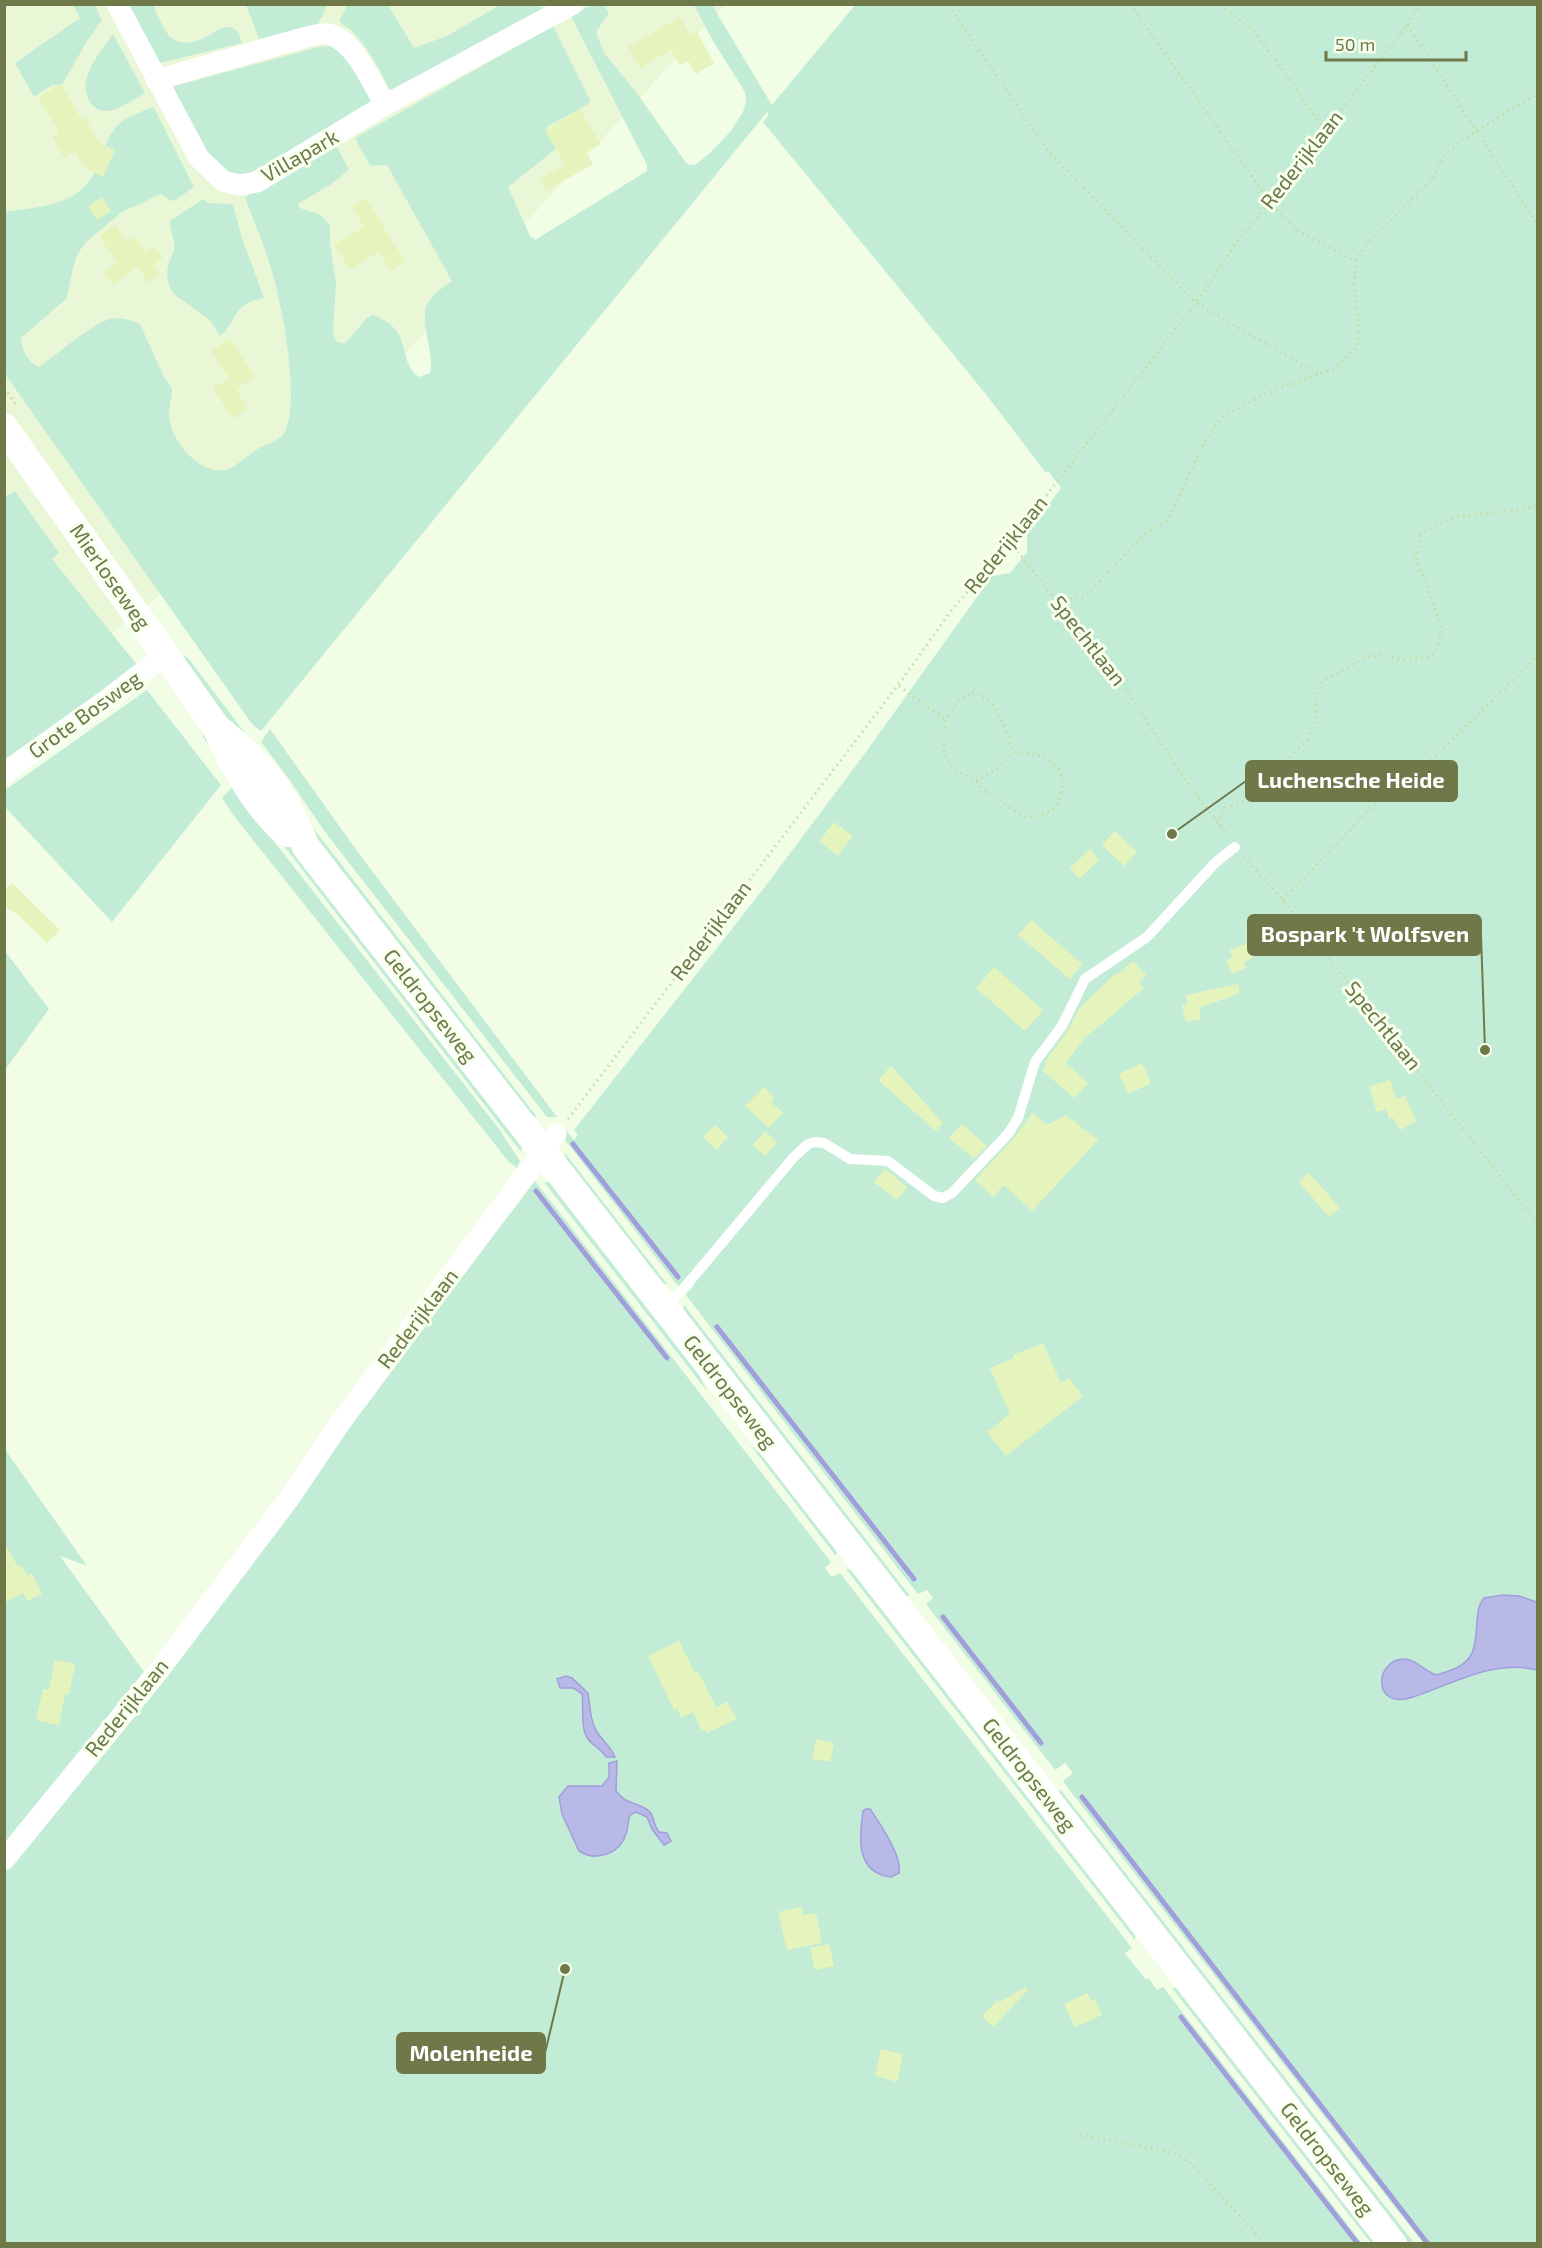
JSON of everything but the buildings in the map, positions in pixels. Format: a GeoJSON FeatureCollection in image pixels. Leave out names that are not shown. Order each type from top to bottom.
{"type":"FeatureCollection","features":[{"type":"Feature","properties":{"kind":"main road","name":"Mierloseweg"},"geometry":{"type":"LineString","coordinates":[[4,427],[216,727],[244,763]]}},
{"type":"Feature","properties":{"kind":"main road","name":"Geldropseweg"},"geometry":{"type":"LineString","coordinates":[[244,763],[273,819],[306,847],[549,1143],[664,1307],[1393,2244]]}},
{"type":"Feature","properties":{"kind":"street","name":"Villapark"},"geometry":{"type":"LineString","coordinates":[[117,4],[199,158],[223,182],[239,185],[257,182],[385,105],[573,4]]}},
{"type":"Feature","properties":{"kind":"street"},"geometry":{"type":"LineString","coordinates":[[156,80],[327,33],[342,40],[357,57],[385,105]]}},
{"type":"Feature","properties":{"kind":"street","name":"Grote Bosweg"},"geometry":{"type":"LineString","coordinates":[[4,773],[165,655]]}},
{"type":"Feature","properties":{"kind":"street","name":"Rederijklaan"},"geometry":{"type":"LineString","coordinates":[[4,1860],[160,1669],[274,1519],[340,1423],[549,1143]]}},
{"type":"Feature","properties":{"kind":"lane"},"geometry":{"type":"LineString","coordinates":[[664,1307],[679,1294],[793,1158],[808,1144],[824,1143],[850,1159],[888,1161],[934,1196],[943,1198],[952,1193],[1008,1134],[1018,1118],[1035,1062],[1062,1026],[1085,979],[1147,937],[1215,863],[1235,847]]}},
{"type":"Feature","properties":{"kind":"path"},"geometry":{"type":"LineString","coordinates":[[953,4],[952,10],[1048,152],[1196,303],[1318,375]]}},
{"type":"Feature","properties":{"kind":"path"},"geometry":{"type":"LineString","coordinates":[[1130,4],[1270,202],[1298,231],[1356,261]]}},
{"type":"Feature","properties":{"kind":"path"},"geometry":{"type":"LineString","coordinates":[[1221,4],[1254,32],[1325,131]]}},
{"type":"Feature","properties":{"kind":"path","name":"Rederijklaan"},"geometry":{"type":"LineString","coordinates":[[549,1143],[898,685],[951,611],[1010,542],[1196,303],[1236,243],[1407,25],[1420,4]]}},
{"type":"Feature","properties":{"kind":"path"},"geometry":{"type":"LineString","coordinates":[[1407,25],[1538,225]]}},
{"type":"Feature","properties":{"kind":"path"},"geometry":{"type":"LineString","coordinates":[[1058,601],[1086,596],[1141,537],[1168,520],[1206,438],[1224,416],[1267,393],[1334,369],[1357,347],[1359,327],[1353,285],[1356,261],[1368,242],[1430,182],[1441,160],[1451,149],[1538,93]]}},
{"type":"Feature","properties":{"kind":"path"},"geometry":{"type":"LineString","coordinates":[[1221,826],[1220,817],[1226,808],[1247,800],[1307,740],[1315,722],[1316,695],[1323,681],[1366,657],[1383,655],[1402,660],[1431,657],[1438,646],[1441,626],[1416,559],[1421,534],[1435,523],[1458,516],[1503,512],[1538,505]]}},
{"type":"Feature","properties":{"kind":"path","name":"Spechtlaan"},"geometry":{"type":"LineString","coordinates":[[1010,542],[1125,688],[1184,778],[1235,847],[1282,900],[1538,1224]]}},
{"type":"Feature","properties":{"kind":"path"},"geometry":{"type":"LineString","coordinates":[[1282,900],[1371,808],[1425,766],[1538,656]]}},
{"type":"Feature","properties":{"kind":"path"},"geometry":{"type":"LineString","coordinates":[[898,685],[946,720]]}},
{"type":"Feature","properties":{"kind":"path"},"geometry":{"type":"LineString","coordinates":[[976,781],[997,769],[1013,752],[1031,752],[1053,763],[1061,771],[1063,781],[1061,800],[1051,811],[1025,818],[983,790],[976,781],[955,770],[944,756],[944,728],[946,720],[959,700],[972,692],[982,694],[1000,716],[1013,752]]}},
{"type":"Feature","properties":{"kind":"path"},"geometry":{"type":"LineString","coordinates":[[1080,2135],[1172,2151],[1192,2164],[1265,2244]]}},
{"type":"Feature","properties":{"kind":"shaded area"},"geometry":{"type":"Polygon","coordinates":[[[5,5],[725,5],[367,396],[162,593],[5,717],[5,5]]]}},
{"type":"Feature","properties":{"kind":"shaded area"},"geometry":{"type":"Polygon","coordinates":[[[73,5],[95,5],[102,20],[62,85],[52,85],[34,97],[15,63],[80,18],[73,5]]]}},
{"type":"Feature","properties":{"kind":"shaded area"},"geometry":{"type":"Polygon","coordinates":[[[125,5],[153,5],[169,35],[184,42],[195,42],[223,28],[231,27],[237,31],[242,43],[155,64],[125,5]]]}},
{"type":"Feature","properties":{"kind":"shaded area"},"geometry":{"type":"Polygon","coordinates":[[[246,5],[327,5],[318,24],[259,39],[246,5]]]}},
{"type":"Feature","properties":{"kind":"shaded area"},"geometry":{"type":"Polygon","coordinates":[[[347,5],[388,5],[414,48],[447,36],[500,5],[538,5],[543,9],[392,93],[363,44],[356,35],[339,22],[347,5]]]}},
{"type":"Feature","properties":{"kind":"shaded area"},"geometry":{"type":"Polygon","coordinates":[[[592,5],[604,5],[609,14],[597,30],[597,36],[605,54],[636,92],[687,164],[695,165],[730,132],[743,112],[746,102],[745,92],[713,41],[694,5],[712,5],[772,105],[855,5],[1537,5],[1537,2243],[1423,2243],[1064,1783],[1063,1781],[1073,1773],[1065,1763],[1055,1770],[926,1604],[933,1598],[927,1590],[918,1594],[685,1294],[694,1286],[690,1279],[678,1286],[565,1140],[566,1130],[574,1140],[578,1135],[574,1130],[764,888],[863,756],[992,576],[1010,573],[1027,552],[1027,534],[1061,488],[1048,471],[1046,473],[988,397],[763,122],[769,115],[767,112],[261,731],[252,724],[5,374],[4,212],[47,206],[76,194],[90,180],[112,132],[118,125],[151,107],[154,108],[194,187],[177,199],[170,201],[161,194],[122,212],[86,242],[78,253],[73,267],[67,298],[21,338],[24,351],[31,362],[39,367],[82,334],[107,320],[132,321],[140,324],[163,375],[172,388],[169,416],[171,426],[175,436],[190,456],[210,469],[221,471],[231,468],[257,449],[278,439],[286,429],[290,414],[288,352],[273,275],[245,197],[337,147],[349,170],[330,185],[298,204],[300,208],[321,215],[330,225],[330,243],[336,283],[333,332],[336,341],[346,343],[372,315],[394,328],[400,337],[408,363],[419,377],[430,373],[425,310],[433,296],[452,281],[387,165],[370,166],[355,138],[553,26],[590,100],[588,104],[547,127],[557,148],[508,187],[530,236],[535,240],[647,171],[647,165],[571,16],[592,5]]]}},
{"type":"Feature","properties":{"kind":"shaded area"},"geometry":{"type":"Polygon","coordinates":[[[113,34],[145,93],[121,107],[103,111],[90,102],[86,93],[86,84],[91,66],[113,34]]]}},
{"type":"Feature","properties":{"kind":"shaded area"},"geometry":{"type":"Polygon","coordinates":[[[319,47],[341,48],[374,103],[241,178],[220,178],[167,88],[319,47]]]}},
{"type":"Feature","properties":{"kind":"shaded area"},"geometry":{"type":"Polygon","coordinates":[[[203,199],[209,203],[233,204],[241,235],[264,298],[243,306],[220,336],[210,320],[175,295],[167,276],[174,252],[170,221],[203,199]]]}},
{"type":"Feature","properties":{"kind":"shaded area"},"geometry":{"type":"Polygon","coordinates":[[[15,491],[59,553],[52,559],[146,676],[4,779],[4,494],[6,496],[15,491]]]}},
{"type":"Feature","properties":{"kind":"shaded area"},"geometry":{"type":"Polygon","coordinates":[[[181,654],[189,659],[291,794],[314,829],[537,1117],[528,1116],[237,733],[181,654]]]}},
{"type":"Feature","properties":{"kind":"shaded area"},"geometry":{"type":"Polygon","coordinates":[[[147,690],[221,785],[112,922],[5,807],[5,790],[147,690]]]}},
{"type":"Feature","properties":{"kind":"shaded area"},"geometry":{"type":"Polygon","coordinates":[[[270,729],[357,851],[557,1117],[547,1117],[325,832],[261,742],[270,729]]]}},
{"type":"Feature","properties":{"kind":"shaded area"},"geometry":{"type":"Polygon","coordinates":[[[204,731],[523,1141],[521,1152],[267,824],[203,737],[204,731]]]}},
{"type":"Feature","properties":{"kind":"shaded area"},"geometry":{"type":"Polygon","coordinates":[[[233,786],[499,1129],[520,1161],[517,1168],[509,1162],[234,816],[222,798],[233,786]]]}},
{"type":"Feature","properties":{"kind":"shaded area"},"geometry":{"type":"Polygon","coordinates":[[[5,951],[49,1009],[5,1070],[5,951]]]}},
{"type":"Feature","properties":{"kind":"shaded area"},"geometry":{"type":"Polygon","coordinates":[[[565,1153],[667,1284],[659,1284],[565,1163],[565,1153]]]}},
{"type":"Feature","properties":{"kind":"shaded area"},"geometry":{"type":"Polygon","coordinates":[[[535,1181],[831,1562],[825,1568],[832,1577],[840,1573],[1132,1948],[1125,1953],[1146,1980],[1148,1978],[1157,1990],[1163,1987],[1362,2243],[5,2243],[4,1448],[87,1566],[60,1556],[152,1683],[535,1181]]]}},
{"type":"Feature","properties":{"kind":"shaded area"},"geometry":{"type":"Polygon","coordinates":[[[544,1182],[555,1183],[691,1358],[707,1391],[544,1182]]]}},
{"type":"Feature","properties":{"kind":"shaded area"},"geometry":{"type":"Polygon","coordinates":[[[684,1305],[910,1596],[902,1596],[683,1314],[684,1305]]]}},
{"type":"Feature","properties":{"kind":"shaded area"},"geometry":{"type":"Polygon","coordinates":[[[751,1446],[777,1467],[838,1546],[836,1556],[751,1446]]]}},
{"type":"Feature","properties":{"kind":"shaded area"},"geometry":{"type":"Polygon","coordinates":[[[846,1569],[857,1571],[1136,1929],[1135,1940],[846,1569]]]}},
{"type":"Feature","properties":{"kind":"shaded area"},"geometry":{"type":"Polygon","coordinates":[[[1060,1789],[1414,2243],[1406,2243],[1058,1797],[1060,1789]]]}},
{"type":"Feature","properties":{"kind":"shaded area"},"geometry":{"type":"Polygon","coordinates":[[[1172,1988],[1183,1989],[1381,2243],[1371,2243],[1172,1988]]]}},
{"type":"Feature","properties":{"kind":"water"},"geometry":{"type":"Polygon","coordinates":[[[1503,1595],[1519,1596],[1537,1602],[1537,1670],[1521,1667],[1490,1670],[1413,1697],[1399,1699],[1390,1697],[1384,1691],[1383,1675],[1394,1661],[1407,1659],[1436,1675],[1464,1663],[1473,1651],[1479,1606],[1484,1598],[1503,1595]]]}},
{"type":"Feature","properties":{"kind":"water"},"geometry":{"type":"Polygon","coordinates":[[[566,1676],[572,1678],[588,1693],[595,1727],[615,1757],[606,1757],[588,1739],[583,1723],[582,1694],[573,1688],[560,1688],[557,1679],[566,1676]]]}},
{"type":"Feature","properties":{"kind":"water"},"geometry":{"type":"Polygon","coordinates":[[[617,1761],[616,1791],[624,1799],[649,1811],[659,1832],[667,1833],[671,1841],[664,1845],[652,1829],[647,1817],[636,1812],[630,1815],[626,1834],[619,1847],[600,1856],[586,1854],[579,1851],[562,1814],[559,1797],[568,1786],[602,1786],[609,1777],[609,1763],[617,1761]]]}},
{"type":"Feature","properties":{"kind":"water"},"geometry":{"type":"Polygon","coordinates":[[[870,1809],[879,1822],[897,1858],[899,1873],[891,1877],[871,1869],[862,1853],[863,1811],[870,1809]]]}},
{"type":"Feature","properties":{"kind":"waterway"},"geometry":{"type":"LineString","coordinates":[[573,1144],[678,1277]]}},
{"type":"Feature","properties":{"kind":"waterway"},"geometry":{"type":"LineString","coordinates":[[536,1191],[667,1358]]}},
{"type":"Feature","properties":{"kind":"waterway"},"geometry":{"type":"LineString","coordinates":[[717,1327],[914,1579]]}},
{"type":"Feature","properties":{"kind":"waterway"},"geometry":{"type":"LineString","coordinates":[[943,1617],[1041,1743]]}},
{"type":"Feature","properties":{"kind":"waterway"},"geometry":{"type":"LineString","coordinates":[[1082,1797],[1428,2244]]}},
{"type":"Feature","properties":{"kind":"waterway"},"geometry":{"type":"LineString","coordinates":[[1181,2017],[1358,2244]]}},
{"type":"Feature","properties":{"kind":"place","name":"Luchensche Heide"},"geometry":{"type":"Point","coordinates":[1172,834]}},
{"type":"Feature","properties":{"kind":"place","name":"Bospark 't Wolfsven"},"geometry":{"type":"Point","coordinates":[1485,1050]}},
{"type":"Feature","properties":{"kind":"place","name":"Molenheide"},"geometry":{"type":"Point","coordinates":[565,1969]}}]}
